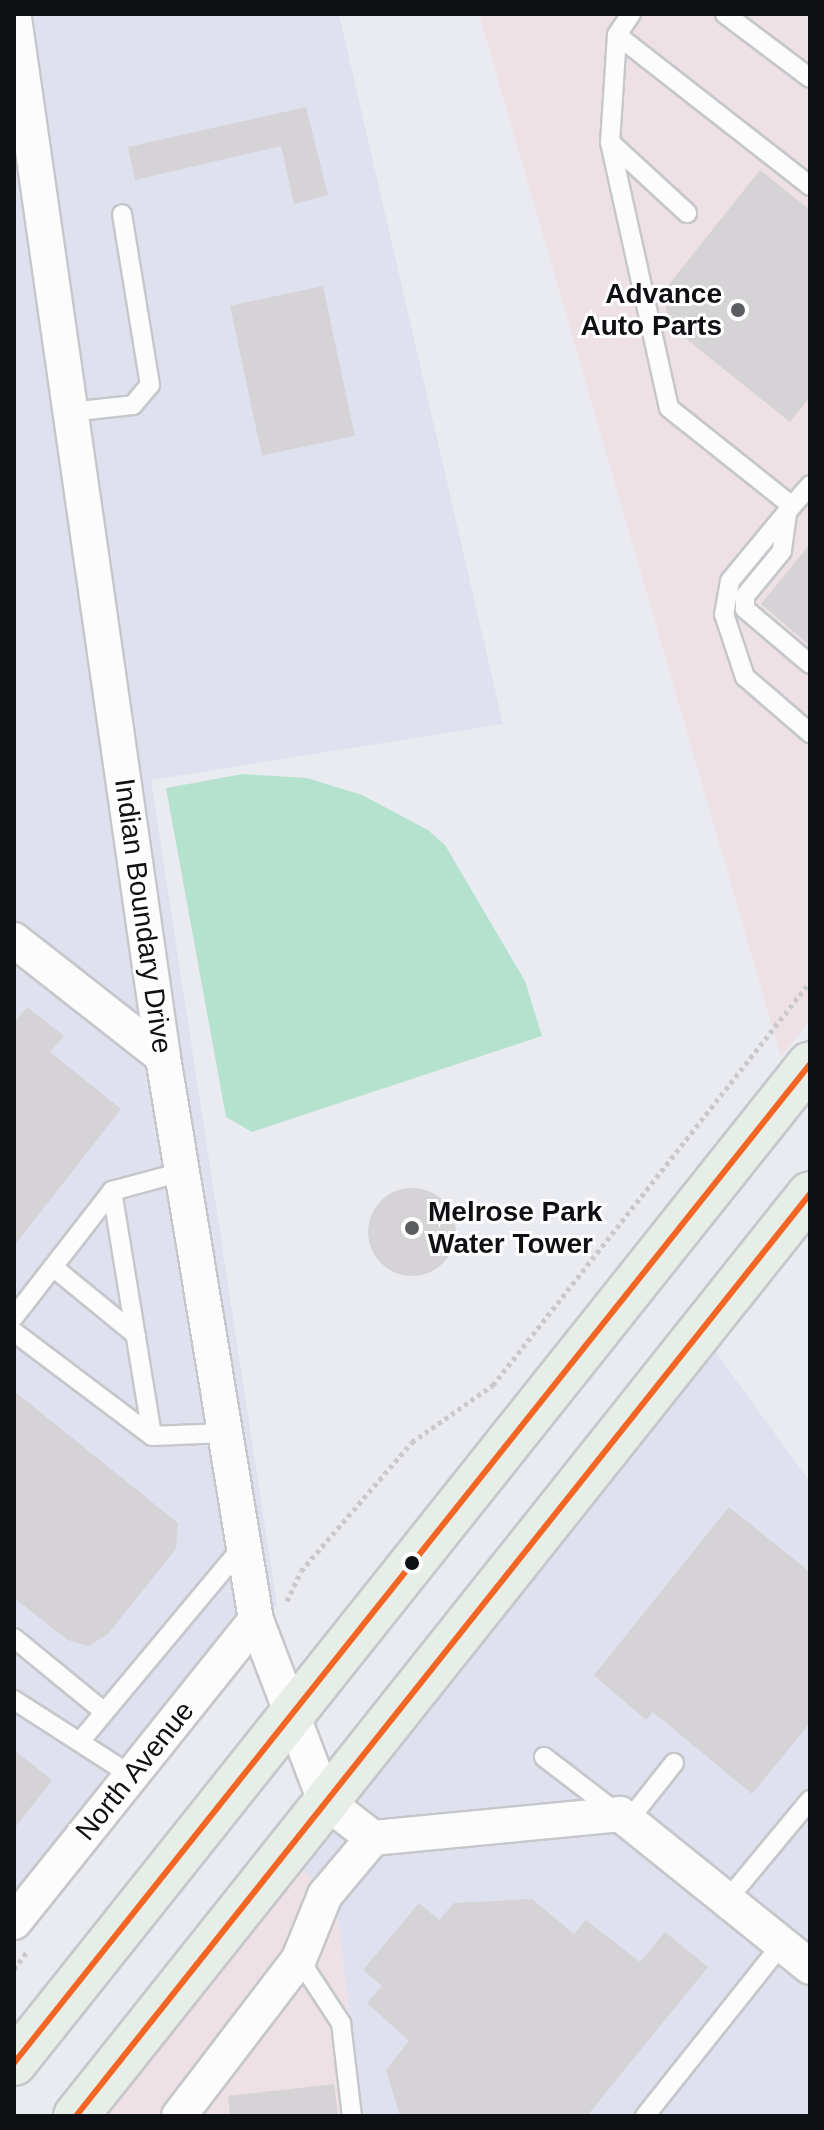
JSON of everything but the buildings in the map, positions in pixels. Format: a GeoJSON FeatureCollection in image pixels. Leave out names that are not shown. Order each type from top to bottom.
{"type":"FeatureCollection","features":[{"type":"Feature","properties":{"kind":"main road"},"geometry":{"type":"LineString","coordinates":[[14,2063],[810,1064]]}},
{"type":"Feature","properties":{"kind":"main road"},"geometry":{"type":"LineString","coordinates":[[76,2116],[810,1194]]}},
{"type":"Feature","properties":{"kind":"street","name":"Indian Boundary Drive"},"geometry":{"type":"LineString","coordinates":[[14,18],[163,1057],[256,1620],[325,1801]]}},
{"type":"Feature","properties":{"kind":"street"},"geometry":{"type":"LineString","coordinates":[[14,940],[163,1057]]}},
{"type":"Feature","properties":{"kind":"street","name":"North Avenue"},"geometry":{"type":"LineString","coordinates":[[14,1922],[256,1620]]}},
{"type":"Feature","properties":{"kind":"street"},"geometry":{"type":"LineString","coordinates":[[325,1801],[373,1838],[624,1818],[810,1967]]}},
{"type":"Feature","properties":{"kind":"street"},"geometry":{"type":"LineString","coordinates":[[179,2116],[299,1959],[325,1895],[373,1838]]}},
{"type":"Feature","properties":{"kind":"lane"},"geometry":{"type":"LineString","coordinates":[[631,14],[617,35],[610,142],[669,408],[790,509]]}},
{"type":"Feature","properties":{"kind":"lane"},"geometry":{"type":"LineString","coordinates":[[725,14],[810,78]]}},
{"type":"Feature","properties":{"kind":"lane"},"geometry":{"type":"LineString","coordinates":[[617,35],[810,186]]}},
{"type":"Feature","properties":{"kind":"lane"},"geometry":{"type":"LineString","coordinates":[[610,142],[687,213]]}},
{"type":"Feature","properties":{"kind":"lane"},"geometry":{"type":"LineString","coordinates":[[70,412],[133,405],[150,385],[122,214]]}},
{"type":"Feature","properties":{"kind":"lane"},"geometry":{"type":"LineString","coordinates":[[810,485],[730,581],[724,614],[745,677],[810,733]]}},
{"type":"Feature","properties":{"kind":"lane"},"geometry":{"type":"LineString","coordinates":[[790,509],[782,551],[745,596],[745,609],[810,664]]}},
{"type":"Feature","properties":{"kind":"lane"},"geometry":{"type":"LineString","coordinates":[[14,1317],[112,1191],[182,1172]]}},
{"type":"Feature","properties":{"kind":"lane"},"geometry":{"type":"LineString","coordinates":[[112,1191],[152,1436]]}},
{"type":"Feature","properties":{"kind":"lane"},"geometry":{"type":"LineString","coordinates":[[53,1267],[136,1335]]}},
{"type":"Feature","properties":{"kind":"lane"},"geometry":{"type":"LineString","coordinates":[[14,1332],[152,1436],[225,1433]]}},
{"type":"Feature","properties":{"kind":"lane"},"geometry":{"type":"LineString","coordinates":[[83,1738],[102,1710],[244,1545]]}},
{"type":"Feature","properties":{"kind":"lane"},"geometry":{"type":"LineString","coordinates":[[14,1638],[102,1710]]}},
{"type":"Feature","properties":{"kind":"lane"},"geometry":{"type":"LineString","coordinates":[[14,1700],[54,1732],[83,1738],[131,1775]]}},
{"type":"Feature","properties":{"kind":"lane"},"geometry":{"type":"LineString","coordinates":[[544,1757],[624,1818],[674,1763]]}},
{"type":"Feature","properties":{"kind":"lane"},"geometry":{"type":"LineString","coordinates":[[727,1900],[810,1800]]}},
{"type":"Feature","properties":{"kind":"lane"},"geometry":{"type":"LineString","coordinates":[[645,2116],[782,1944]]}},
{"type":"Feature","properties":{"kind":"lane"},"geometry":{"type":"LineString","coordinates":[[299,1959],[341,2023],[352,2116]]}},
{"type":"Feature","properties":{"kind":"path"},"geometry":{"type":"LineString","coordinates":[[292,1593],[301,1571],[412,1442],[493,1385],[810,982]]}},
{"type":"Feature","properties":{"kind":"shaded area"},"geometry":{"type":"Polygon","coordinates":[[[14,14],[339,14],[503,724],[151,780],[277,1605],[14,1923],[14,14]]]}},
{"type":"Feature","properties":{"kind":"shaded area"},"geometry":{"type":"Polygon","coordinates":[[[479,14],[810,14],[810,1020],[781,1057],[479,14]]]}},
{"type":"Feature","properties":{"kind":"shaded area"},"geometry":{"type":"Polygon","coordinates":[[[712,1347],[810,1482],[810,2116],[362,2116],[335,1896],[301,1869],[712,1347]]]}},
{"type":"Feature","properties":{"kind":"shaded area"},"geometry":{"type":"Polygon","coordinates":[[[301,1869],[335,1896],[362,2116],[108,2116],[301,1869]]]}},
{"type":"Feature","properties":{"kind":"green space"},"geometry":{"type":"Polygon","coordinates":[[[243,774],[307,778],[362,795],[428,830],[445,845],[525,981],[542,1036],[252,1132],[226,1117],[166,788],[243,774]]]}},
{"type":"Feature","properties":{"kind":"transit line"},"geometry":{"type":"LineString","coordinates":[[14,2063],[810,1064]]}},
{"type":"Feature","properties":{"kind":"transit line"},"geometry":{"type":"LineString","coordinates":[[76,2116],[810,1194]]}},
{"type":"Feature","properties":{"kind":"place","name":"Advance Auto Parts"},"geometry":{"type":"Point","coordinates":[738,310]}},
{"type":"Feature","properties":{"kind":"place","name":"Melrose Park Water Tower"},"geometry":{"type":"Point","coordinates":[412,1228]}}]}
